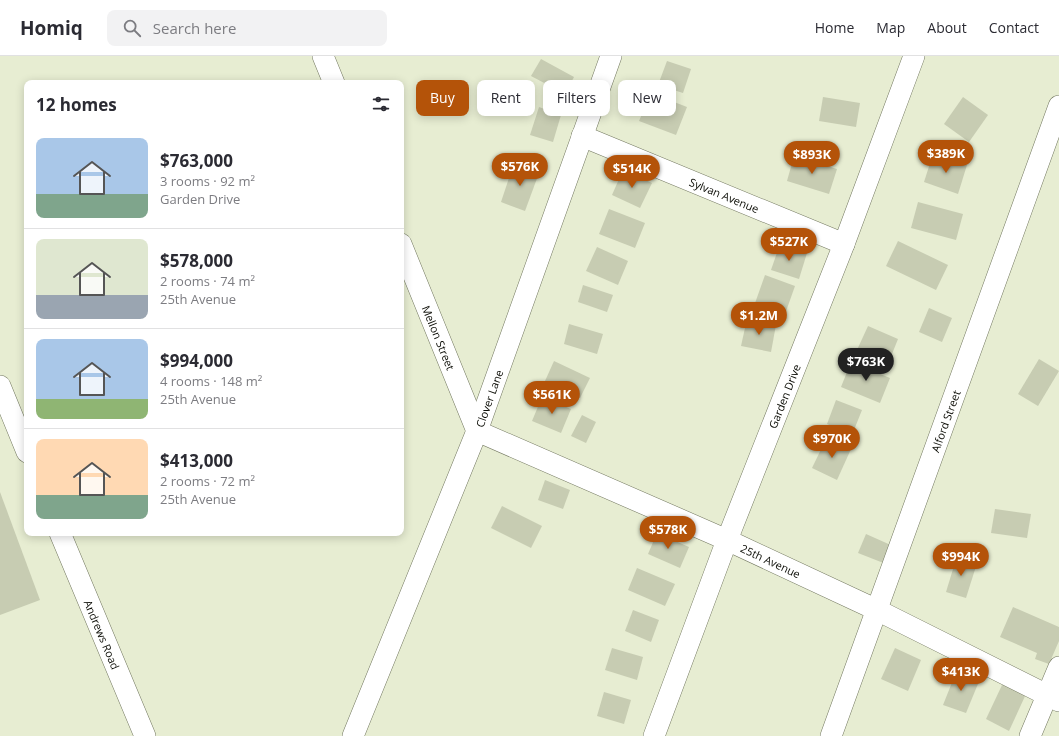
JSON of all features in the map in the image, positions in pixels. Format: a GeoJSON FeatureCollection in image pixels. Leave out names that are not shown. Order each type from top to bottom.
{"type":"FeatureCollection","features":[{"type":"Feature","properties":{"kind":"street"},"geometry":{"type":"LineString","coordinates":[[323,56],[333,80]]}},
{"type":"Feature","properties":{"kind":"street","name":"Clover Lane"},"geometry":{"type":"LineString","coordinates":[[353,736],[478,431],[611,56]]}},
{"type":"Feature","properties":{"kind":"street","name":"Garden Drive"},"geometry":{"type":"LineString","coordinates":[[654,736],[727,540],[844,244],[914,56]]}},
{"type":"Feature","properties":{"kind":"street","name":"Alford Street"},"geometry":{"type":"LineString","coordinates":[[831,736],[1059,106]]}},
{"type":"Feature","properties":{"kind":"street","name":"Sylvan Avenue"},"geometry":{"type":"LineString","coordinates":[[582,136],[844,244]]}},
{"type":"Feature","properties":{"kind":"street","name":"Mellon Street"},"geometry":{"type":"LineString","coordinates":[[404,251],[478,431]]}},
{"type":"Feature","properties":{"kind":"street"},"geometry":{"type":"LineString","coordinates":[[0,386],[24,445]]}},
{"type":"Feature","properties":{"kind":"street","name":"25th Avenue"},"geometry":{"type":"LineString","coordinates":[[478,431],[727,540],[877,610],[1053,698]]}},
{"type":"Feature","properties":{"kind":"street","name":"Andrews Road"},"geometry":{"type":"LineString","coordinates":[[61,536],[145,736]]}},
{"type":"Feature","properties":{"kind":"street"},"geometry":{"type":"LineString","coordinates":[[1030,736],[1053,698],[1059,667]]}},
{"type":"Feature","properties":{"kind":"building"},"geometry":{"type":"Polygon","coordinates":[[[541,59],[574,77],[572,80],[543,80],[543,82],[531,76],[541,59]]]}},
{"type":"Feature","properties":{"kind":"building"},"geometry":{"type":"Polygon","coordinates":[[[667,61],[691,69],[683,93],[676,91],[676,80],[660,80],[667,61]]]}},
{"type":"Feature","properties":{"kind":"building"},"geometry":{"type":"Polygon","coordinates":[[[823,97],[860,103],[856,127],[819,121],[823,97]]]}},
{"type":"Feature","properties":{"kind":"building"},"geometry":{"type":"Polygon","coordinates":[[[963,97],[988,115],[969,142],[944,124],[963,97]]]}},
{"type":"Feature","properties":{"kind":"building"},"geometry":{"type":"Polygon","coordinates":[[[676,103],[687,107],[676,135],[639,121],[641,116],[676,116],[676,103]]]}},
{"type":"Feature","properties":{"kind":"building"},"geometry":{"type":"Polygon","coordinates":[[[539,107],[543,108],[543,116],[561,116],[553,142],[530,135],[539,107]]]}},
{"type":"Feature","properties":{"kind":"building"},"geometry":{"type":"Polygon","coordinates":[[[933,154],[967,165],[958,194],[924,182],[933,154]]]}},
{"type":"Feature","properties":{"kind":"building"},"geometry":{"type":"Polygon","coordinates":[[[794,156],[837,169],[829,194],[787,181],[794,156]]]}},
{"type":"Feature","properties":{"kind":"building"},"geometry":{"type":"Polygon","coordinates":[[[514,163],[539,173],[525,211],[501,202],[514,163]]]}},
{"type":"Feature","properties":{"kind":"building"},"geometry":{"type":"Polygon","coordinates":[[[623,170],[652,183],[640,208],[612,195],[623,170]]]}},
{"type":"Feature","properties":{"kind":"building"},"geometry":{"type":"Polygon","coordinates":[[[918,202],[963,214],[956,240],[911,228],[918,202]]]}},
{"type":"Feature","properties":{"kind":"building"},"geometry":{"type":"Polygon","coordinates":[[[609,209],[645,223],[635,248],[599,234],[609,209]]]}},
{"type":"Feature","properties":{"kind":"building"},"geometry":{"type":"Polygon","coordinates":[[[898,241],[948,265],[936,290],[886,266],[898,241]]]}},
{"type":"Feature","properties":{"kind":"building"},"geometry":{"type":"Polygon","coordinates":[[[780,244],[807,253],[799,279],[771,270],[780,244]]]}},
{"type":"Feature","properties":{"kind":"building"},"geometry":{"type":"Polygon","coordinates":[[[597,247],[628,261],[618,285],[586,271],[597,247]]]}},
{"type":"Feature","properties":{"kind":"building"},"geometry":{"type":"Polygon","coordinates":[[[765,275],[795,286],[784,317],[754,306],[765,275]]]}},
{"type":"Feature","properties":{"kind":"building"},"geometry":{"type":"Polygon","coordinates":[[[583,285],[613,295],[607,312],[578,302],[583,285]]]}},
{"type":"Feature","properties":{"kind":"building"},"geometry":{"type":"Polygon","coordinates":[[[929,308],[952,318],[942,342],[919,332],[929,308]]]}},
{"type":"Feature","properties":{"kind":"building"},"geometry":{"type":"Polygon","coordinates":[[[747,319],[776,325],[771,352],[741,346],[747,319]]]}},
{"type":"Feature","properties":{"kind":"building"},"geometry":{"type":"Polygon","coordinates":[[[569,324],[603,334],[597,354],[564,344],[569,324]]]}},
{"type":"Feature","properties":{"kind":"building"},"geometry":{"type":"Polygon","coordinates":[[[868,326],[898,339],[888,364],[857,350],[868,326]]]}},
{"type":"Feature","properties":{"kind":"building"},"geometry":{"type":"Polygon","coordinates":[[[1039,359],[1059,371],[1038,406],[1018,394],[1039,359]]]}},
{"type":"Feature","properties":{"kind":"building"},"geometry":{"type":"Polygon","coordinates":[[[554,361],[590,378],[580,398],[545,381],[554,361]]]}},
{"type":"Feature","properties":{"kind":"building"},"geometry":{"type":"Polygon","coordinates":[[[851,362],[890,378],[880,403],[841,387],[851,362]]]}},
{"type":"Feature","properties":{"kind":"building"},"geometry":{"type":"Polygon","coordinates":[[[542,397],[571,409],[561,433],[532,421],[542,397]]]}},
{"type":"Feature","properties":{"kind":"building"},"geometry":{"type":"Polygon","coordinates":[[[836,400],[862,410],[852,435],[827,424],[836,400]]]}},
{"type":"Feature","properties":{"kind":"building"},"geometry":{"type":"Polygon","coordinates":[[[582,415],[596,422],[586,443],[571,436],[582,415]]]}},
{"type":"Feature","properties":{"kind":"building"},"geometry":{"type":"Polygon","coordinates":[[[827,437],[851,449],[837,480],[812,468],[827,437]]]}},
{"type":"Feature","properties":{"kind":"building"},"geometry":{"type":"Polygon","coordinates":[[[545,480],[570,490],[563,509],[538,500],[545,480]]]}},
{"type":"Feature","properties":{"kind":"building"},"geometry":{"type":"Polygon","coordinates":[[[0,492],[40,600],[0,615],[0,492]]]}},
{"type":"Feature","properties":{"kind":"building"},"geometry":{"type":"Polygon","coordinates":[[[502,506],[542,526],[531,548],[491,528],[502,506]]]}},
{"type":"Feature","properties":{"kind":"building"},"geometry":{"type":"Polygon","coordinates":[[[995,509],[1031,514],[1027,538],[991,533],[995,509]]]}},
{"type":"Feature","properties":{"kind":"building"},"geometry":{"type":"Polygon","coordinates":[[[657,533],[689,547],[680,568],[648,554],[657,533]]]}},
{"type":"Feature","properties":{"kind":"building"},"geometry":{"type":"Polygon","coordinates":[[[866,534],[893,546],[886,564],[858,553],[866,534]]]}},
{"type":"Feature","properties":{"kind":"building"},"geometry":{"type":"Polygon","coordinates":[[[957,556],[977,563],[966,598],[946,592],[957,556]]]}},
{"type":"Feature","properties":{"kind":"building"},"geometry":{"type":"Polygon","coordinates":[[[637,568],[675,584],[665,606],[628,590],[637,568]]]}},
{"type":"Feature","properties":{"kind":"building"},"geometry":{"type":"Polygon","coordinates":[[[1013,607],[1059,627],[1059,641],[1049,664],[1035,659],[1037,653],[1000,637],[1013,607]]]}},
{"type":"Feature","properties":{"kind":"building"},"geometry":{"type":"Polygon","coordinates":[[[633,610],[659,620],[651,642],[625,631],[633,610]]]}},
{"type":"Feature","properties":{"kind":"building"},"geometry":{"type":"Polygon","coordinates":[[[612,648],[643,657],[637,680],[605,670],[612,648]]]}},
{"type":"Feature","properties":{"kind":"building"},"geometry":{"type":"Polygon","coordinates":[[[895,648],[921,660],[908,691],[881,679],[895,648]]]}},
{"type":"Feature","properties":{"kind":"building"},"geometry":{"type":"Polygon","coordinates":[[[957,670],[980,679],[966,713],[943,705],[957,670]]]}},
{"type":"Feature","properties":{"kind":"building"},"geometry":{"type":"Polygon","coordinates":[[[1003,683],[1026,694],[1009,731],[986,719],[1003,683]]]}},
{"type":"Feature","properties":{"kind":"building"},"geometry":{"type":"Polygon","coordinates":[[[604,692],[631,700],[624,724],[597,716],[604,692]]]}}]}
